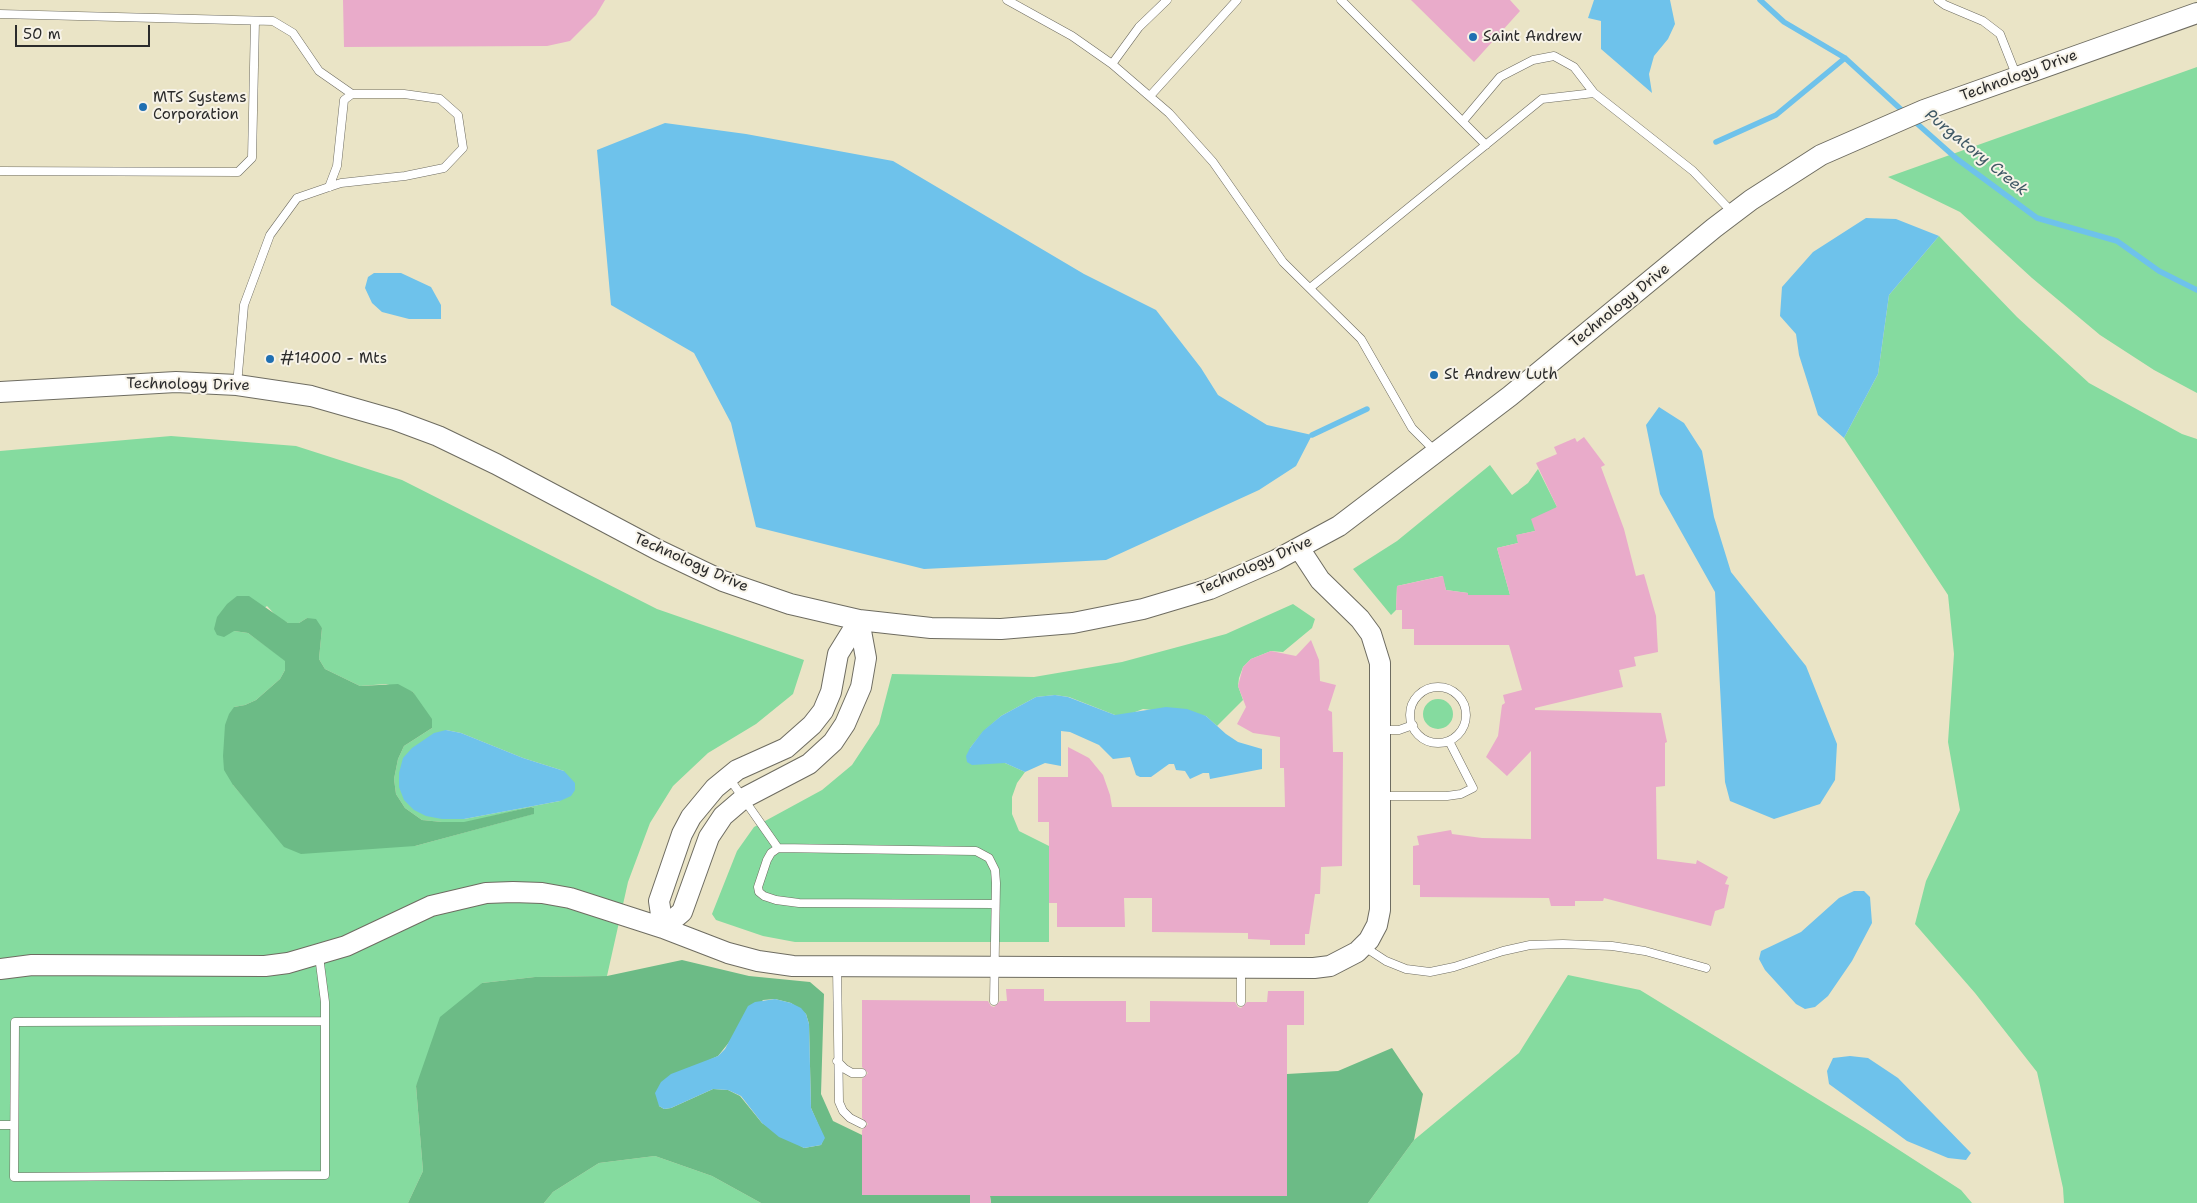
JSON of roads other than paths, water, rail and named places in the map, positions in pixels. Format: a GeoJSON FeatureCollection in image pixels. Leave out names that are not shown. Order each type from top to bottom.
{"type":"FeatureCollection","features":[{"type":"Feature","properties":{"kind":"street","name":"Technology Drive"},"geometry":{"type":"LineString","coordinates":[[0,392],[124,383],[176,382],[237,385],[311,396],[413,426],[496,464],[658,550],[723,581],[790,604],[859,620],[931,628],[983,629],[1073,623],[1143,609],[1210,589],[1299,548],[1339,526],[1437,453],[1733,214],[1821,155],[1924,110],[2197,13]]}},
{"type":"Feature","properties":{"kind":"street"},"geometry":{"type":"LineString","coordinates":[[0,969],[32,965],[265,966],[288,963],[346,946],[430,906],[486,893],[542,893],[570,898],[663,928],[728,953],[758,962],[793,966],[1314,968],[1330,966],[1345,960],[1369,940],[1380,910],[1380,663],[1371,634],[1360,619],[1320,580],[1299,548]]}},
{"type":"Feature","properties":{"kind":"street"},"geometry":{"type":"LineString","coordinates":[[663,928],[659,900],[682,834],[702,802],[728,777],[751,762],[786,748],[812,726],[823,711],[831,692],[838,654],[859,620]]}},
{"type":"Feature","properties":{"kind":"street"},"geometry":{"type":"LineString","coordinates":[[663,928],[682,912],[709,837],[732,807],[744,798],[809,764],[833,742],[845,724],[861,687],[866,658],[859,620]]}},
{"type":"Feature","properties":{"kind":"lane"},"geometry":{"type":"LineString","coordinates":[[1008,0],[1051,23],[1112,64],[1169,113],[1213,162],[1283,262],[1361,339],[1412,428],[1437,453]]}},
{"type":"Feature","properties":{"kind":"lane"},"geometry":{"type":"LineString","coordinates":[[1112,64],[1139,28],[1167,0]]}},
{"type":"Feature","properties":{"kind":"lane"},"geometry":{"type":"LineString","coordinates":[[1150,96],[1237,0]]}},
{"type":"Feature","properties":{"kind":"lane"},"geometry":{"type":"LineString","coordinates":[[1341,0],[1486,145]]}},
{"type":"Feature","properties":{"kind":"lane"},"geometry":{"type":"LineString","coordinates":[[1938,0],[1945,6],[1983,21],[2000,34],[2017,77]]}},
{"type":"Feature","properties":{"kind":"lane"},"geometry":{"type":"LineString","coordinates":[[0,14],[273,21],[293,34],[319,71],[352,94]]}},
{"type":"Feature","properties":{"kind":"lane"},"geometry":{"type":"LineString","coordinates":[[0,171],[238,172],[252,158],[255,21]]}},
{"type":"Feature","properties":{"kind":"lane"},"geometry":{"type":"LineString","coordinates":[[1463,121],[1500,77],[1533,60],[1554,56],[1574,67],[1594,93],[1693,171],[1733,214]]}},
{"type":"Feature","properties":{"kind":"lane"},"geometry":{"type":"LineString","coordinates":[[237,385],[244,305],[270,235],[297,198],[341,183],[405,176],[444,168],[463,148],[458,115],[440,99],[376,93],[352,94],[344,100],[337,166],[329,187]]}},
{"type":"Feature","properties":{"kind":"lane"},"geometry":{"type":"LineString","coordinates":[[1310,288],[1542,100],[1594,93]]}},
{"type":"Feature","properties":{"kind":"lane"},"geometry":{"type":"LineString","coordinates":[[1438,687],[1447,688],[1462,699],[1466,716],[1460,732],[1449,740],[1436,743],[1428,741],[1420,736],[1412,725],[1411,710],[1420,694],[1438,687]]}},
{"type":"Feature","properties":{"kind":"lane"},"geometry":{"type":"LineString","coordinates":[[1380,730],[1399,730],[1412,725]]}},
{"type":"Feature","properties":{"kind":"lane"},"geometry":{"type":"LineString","coordinates":[[1379,796],[1447,796],[1461,794],[1473,788],[1449,740]]}},
{"type":"Feature","properties":{"kind":"lane"},"geometry":{"type":"LineString","coordinates":[[728,777],[778,848]]}},
{"type":"Feature","properties":{"kind":"lane"},"geometry":{"type":"LineString","coordinates":[[994,1001],[995,904],[994,870],[989,858],[976,851],[778,848],[771,853],[767,860],[758,887],[759,892],[764,896],[776,900],[799,903],[995,904]]}},
{"type":"Feature","properties":{"kind":"lane"},"geometry":{"type":"LineString","coordinates":[[1363,946],[1386,962],[1406,969],[1430,972],[1454,967],[1502,951],[1530,945],[1563,944],[1612,946],[1645,952],[1706,968]]}},
{"type":"Feature","properties":{"kind":"lane"},"geometry":{"type":"LineString","coordinates":[[319,955],[326,1002],[326,1021],[325,1175],[14,1177],[15,1022],[326,1021]]}},
{"type":"Feature","properties":{"kind":"lane"},"geometry":{"type":"LineString","coordinates":[[837,967],[839,1102],[843,1111],[850,1118],[862,1124]]}},
{"type":"Feature","properties":{"kind":"lane"},"geometry":{"type":"LineString","coordinates":[[1241,968],[1241,1002]]}},
{"type":"Feature","properties":{"kind":"lane"},"geometry":{"type":"LineString","coordinates":[[837,1061],[852,1073],[862,1073]]}},
{"type":"Feature","properties":{"kind":"lane"},"geometry":{"type":"LineString","coordinates":[[0,1125],[14,1125]]}},
{"type":"Feature","properties":{"kind":"water"},"geometry":{"type":"Polygon","coordinates":[[[1594,0],[1670,0],[1675,24],[1668,39],[1654,56],[1649,74],[1652,93],[1601,49],[1601,21],[1588,18],[1594,0]]]}},
{"type":"Feature","properties":{"kind":"water"},"geometry":{"type":"Polygon","coordinates":[[[665,123],[746,134],[893,161],[1084,274],[1156,310],[1201,368],[1218,395],[1267,425],[1312,435],[1296,466],[1259,490],[1106,560],[924,569],[756,527],[731,423],[694,353],[611,305],[597,150],[665,123]]]}},
{"type":"Feature","properties":{"kind":"water"},"geometry":{"type":"Polygon","coordinates":[[[1866,218],[1896,219],[1939,236],[1889,295],[1878,374],[1844,438],[1818,415],[1799,355],[1796,334],[1780,316],[1782,287],[1813,252],[1866,218]]]}},
{"type":"Feature","properties":{"kind":"water"},"geometry":{"type":"Polygon","coordinates":[[[374,273],[401,273],[431,287],[441,305],[441,319],[409,319],[382,312],[372,303],[365,288],[368,277],[374,273]]]}},
{"type":"Feature","properties":{"kind":"water"},"geometry":{"type":"Polygon","coordinates":[[[1659,407],[1684,423],[1702,451],[1714,517],[1731,572],[1806,666],[1837,744],[1835,780],[1820,804],[1774,819],[1730,801],[1725,782],[1715,592],[1660,494],[1646,425],[1659,407]]]}},
{"type":"Feature","properties":{"kind":"water"},"geometry":{"type":"Polygon","coordinates":[[[1055,695],[1068,697],[1115,715],[1166,707],[1187,709],[1206,716],[1238,742],[1262,749],[1262,769],[1210,779],[1209,773],[1203,773],[1190,779],[1185,771],[1176,770],[1174,764],[1169,764],[1151,777],[1140,777],[1136,775],[1130,757],[1113,759],[1099,745],[1070,732],[1061,731],[1061,766],[1045,763],[1025,772],[1005,763],[972,765],[967,762],[966,756],[970,748],[983,731],[1001,716],[1036,697],[1055,695]]]}},
{"type":"Feature","properties":{"kind":"water"},"geometry":{"type":"Polygon","coordinates":[[[446,730],[461,733],[523,758],[564,771],[575,783],[575,790],[571,796],[560,801],[464,819],[442,819],[426,816],[414,810],[404,800],[399,787],[399,773],[403,758],[412,748],[434,733],[446,730]]]}},
{"type":"Feature","properties":{"kind":"water"},"geometry":{"type":"Polygon","coordinates":[[[1854,891],[1864,891],[1870,897],[1872,923],[1852,961],[1828,996],[1815,1007],[1805,1009],[1796,1004],[1765,970],[1759,959],[1761,951],[1801,932],[1839,898],[1854,891]]]}},
{"type":"Feature","properties":{"kind":"water"},"geometry":{"type":"Polygon","coordinates":[[[775,999],[791,1003],[801,1008],[806,1014],[809,1024],[811,1108],[825,1138],[821,1145],[804,1148],[779,1137],[762,1123],[741,1096],[728,1090],[713,1089],[671,1108],[664,1109],[659,1106],[655,1093],[661,1082],[671,1074],[718,1056],[725,1049],[748,1006],[755,1002],[775,999]]]}},
{"type":"Feature","properties":{"kind":"water"},"geometry":{"type":"Polygon","coordinates":[[[1850,1056],[1868,1058],[1898,1078],[1971,1153],[1966,1160],[1948,1158],[1907,1141],[1829,1084],[1827,1071],[1833,1058],[1850,1056]]]}},
{"type":"Feature","properties":{"kind":"waterway","name":"Purgatory Creek"},"geometry":{"type":"LineString","coordinates":[[1760,0],[1784,22],[1845,58],[1906,114]]}},
{"type":"Feature","properties":{"kind":"waterway"},"geometry":{"type":"LineString","coordinates":[[1716,142],[1776,115],[1845,58]]}},
{"type":"Feature","properties":{"kind":"waterway","name":"Purgatory Creek"},"geometry":{"type":"LineString","coordinates":[[1913,120],[1957,159],[2037,218],[2117,241],[2159,271],[2197,290]]}},
{"type":"Feature","properties":{"kind":"waterway"},"geometry":{"type":"LineString","coordinates":[[1312,435],[1367,409]]}},
{"type":"Feature","properties":{"kind":"place","name":"Saint Andrew"},"geometry":{"type":"Point","coordinates":[1473,37]}},
{"type":"Feature","properties":{"kind":"place","name":"MTS Systems Corporation"},"geometry":{"type":"Point","coordinates":[143,107]}},
{"type":"Feature","properties":{"kind":"place","name":"#14000 - Mts"},"geometry":{"type":"Point","coordinates":[270,359]}},
{"type":"Feature","properties":{"kind":"place","name":"St Andrew Luth"},"geometry":{"type":"Point","coordinates":[1434,375]}}]}
